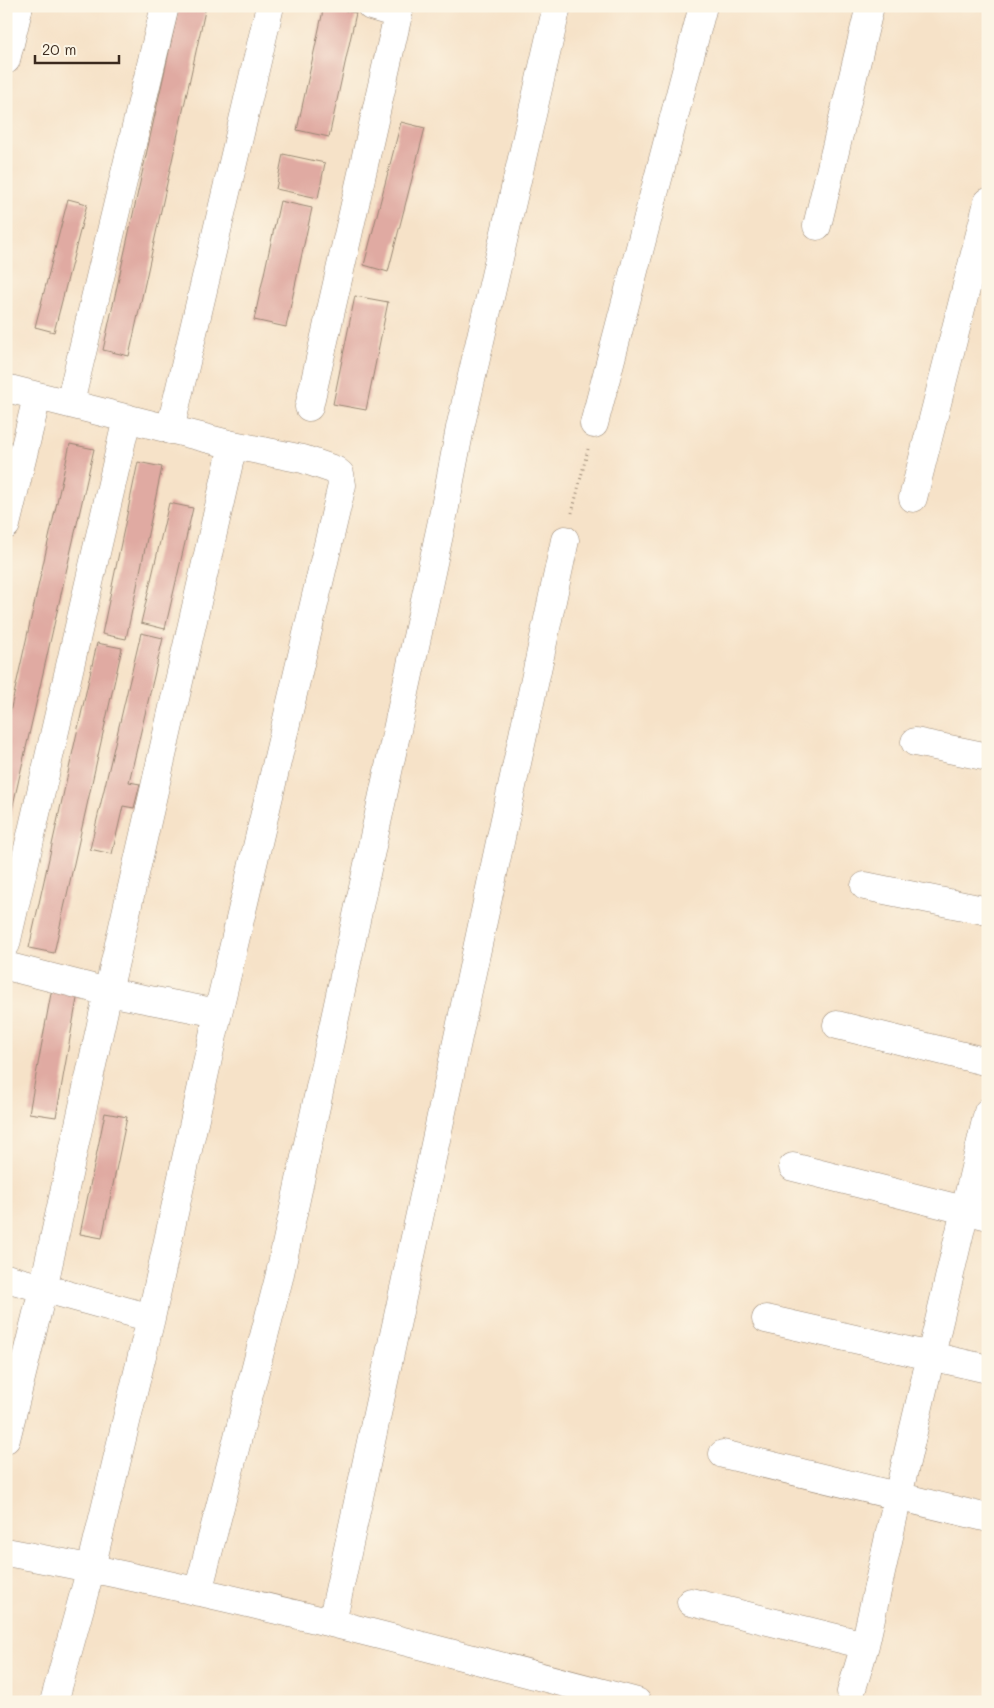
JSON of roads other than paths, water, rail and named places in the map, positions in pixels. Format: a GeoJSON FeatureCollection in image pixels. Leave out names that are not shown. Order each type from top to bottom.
{"type":"FeatureCollection","features":[{"type":"Feature","properties":{"kind":"street"},"geometry":{"type":"LineString","coordinates":[[6,60],[19,6]]}},
{"type":"Feature","properties":{"kind":"street"},"geometry":{"type":"LineString","coordinates":[[70,403],[165,6]]}},
{"type":"Feature","properties":{"kind":"street"},"geometry":{"type":"LineString","coordinates":[[170,430],[270,6]]}},
{"type":"Feature","properties":{"kind":"street"},"geometry":{"type":"LineString","coordinates":[[309,407],[399,10],[371,6]]}},
{"type":"Feature","properties":{"kind":"street"},"geometry":{"type":"LineString","coordinates":[[198,1592],[279,1278],[441,526],[460,428],[557,6]]}},
{"type":"Feature","properties":{"kind":"street"},"geometry":{"type":"LineString","coordinates":[[594,424],[703,6]]}},
{"type":"Feature","properties":{"kind":"street"},"geometry":{"type":"LineString","coordinates":[[817,226],[870,6]]}},
{"type":"Feature","properties":{"kind":"street"},"geometry":{"type":"LineString","coordinates":[[913,498],[988,202]]}},
{"type":"Feature","properties":{"kind":"street"},"geometry":{"type":"LineString","coordinates":[[6,388],[170,430],[304,459],[332,468],[340,474],[342,485],[218,1013],[151,1318],[91,1568],[54,1702]]}},
{"type":"Feature","properties":{"kind":"street"},"geometry":{"type":"LineString","coordinates":[[6,525],[37,397]]}},
{"type":"Feature","properties":{"kind":"street"},"geometry":{"type":"LineString","coordinates":[[6,944],[127,418]]}},
{"type":"Feature","properties":{"kind":"street"},"geometry":{"type":"LineString","coordinates":[[6,1438],[43,1289],[108,992],[233,445]]}},
{"type":"Feature","properties":{"kind":"street"},"geometry":{"type":"LineString","coordinates":[[332,1622],[565,540]]}},
{"type":"Feature","properties":{"kind":"street"},"geometry":{"type":"LineString","coordinates":[[915,742],[988,758]]}},
{"type":"Feature","properties":{"kind":"street"},"geometry":{"type":"LineString","coordinates":[[865,886],[988,911]]}},
{"type":"Feature","properties":{"kind":"street"},"geometry":{"type":"LineString","coordinates":[[6,966],[108,992],[218,1013]]}},
{"type":"Feature","properties":{"kind":"street"},"geometry":{"type":"LineString","coordinates":[[837,1025],[988,1062]]}},
{"type":"Feature","properties":{"kind":"street"},"geometry":{"type":"LineString","coordinates":[[851,1692],[865,1645],[931,1356],[977,1214],[988,1112]]}},
{"type":"Feature","properties":{"kind":"street"},"geometry":{"type":"LineString","coordinates":[[793,1167],[977,1214]]}},
{"type":"Feature","properties":{"kind":"street"},"geometry":{"type":"LineString","coordinates":[[6,1278],[151,1318]]}},
{"type":"Feature","properties":{"kind":"street"},"geometry":{"type":"LineString","coordinates":[[766,1318],[988,1369]]}},
{"type":"Feature","properties":{"kind":"street"},"geometry":{"type":"LineString","coordinates":[[723,1454],[988,1518]]}},
{"type":"Feature","properties":{"kind":"street"},"geometry":{"type":"LineString","coordinates":[[6,1552],[91,1568],[332,1622],[637,1702]]}},
{"type":"Feature","properties":{"kind":"street"},"geometry":{"type":"LineString","coordinates":[[691,1602],[865,1645]]}}]}
